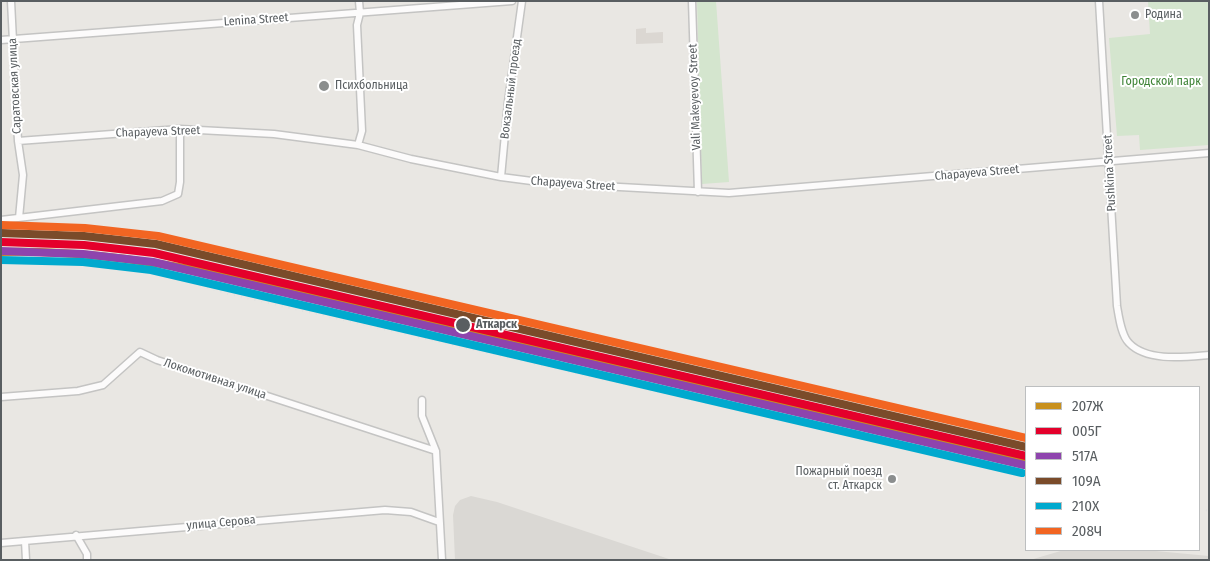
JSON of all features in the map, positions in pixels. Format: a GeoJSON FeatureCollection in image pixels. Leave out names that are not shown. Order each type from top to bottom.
{"type":"FeatureCollection","features":[{"type":"Feature","properties":{"kind":"street","name":"Саратовская улица"},"geometry":{"type":"LineString","coordinates":[[11,1],[18,140]]}},
{"type":"Feature","properties":{"kind":"street"},"geometry":{"type":"LineString","coordinates":[[358,145],[362,131],[357,25],[360,12],[359,1]]}},
{"type":"Feature","properties":{"kind":"street","name":"Lenina Street"},"geometry":{"type":"LineString","coordinates":[[1,40],[512,1]]}},
{"type":"Feature","properties":{"kind":"street","name":"Вокзальный проезд"},"geometry":{"type":"LineString","coordinates":[[502,177],[508,102],[522,1]]}},
{"type":"Feature","properties":{"kind":"street","name":"Vali Makeyevoy Street"},"geometry":{"type":"LineString","coordinates":[[692,1],[698,192]]}},
{"type":"Feature","properties":{"kind":"street","name":"Pushkina Street"},"geometry":{"type":"LineString","coordinates":[[1099,1],[1117,306],[1120,324],[1128,343],[1147,355],[1209,355]]}},
{"type":"Feature","properties":{"kind":"street"},"geometry":{"type":"LineString","coordinates":[[1,220],[162,201],[178,194],[180,182],[180,129]]}},
{"type":"Feature","properties":{"kind":"street","name":"Chapayeva Street"},"geometry":{"type":"LineString","coordinates":[[18,140],[180,129],[274,134],[358,145],[411,159],[502,177],[547,183],[728,193],[1209,153]]}},
{"type":"Feature","properties":{"kind":"street"},"geometry":{"type":"LineString","coordinates":[[18,140],[22,175],[20,218]]}},
{"type":"Feature","properties":{"kind":"street","name":"Локомотивная улица"},"geometry":{"type":"LineString","coordinates":[[1,397],[78,391],[103,385],[140,352],[157,360],[436,451]]}},
{"type":"Feature","properties":{"kind":"street"},"geometry":{"type":"LineString","coordinates":[[422,400],[422,416],[436,451],[442,560]]}},
{"type":"Feature","properties":{"kind":"street","name":"улица Серова"},"geometry":{"type":"LineString","coordinates":[[1,543],[76,535],[385,510],[411,512],[439,522]]}},
{"type":"Feature","properties":{"kind":"street"},"geometry":{"type":"LineString","coordinates":[[76,535],[87,554],[87,560]]}},
{"type":"Feature","properties":{"kind":"street"},"geometry":{"type":"LineString","coordinates":[[25,541],[26,560]]}},
{"type":"Feature","properties":{"kind":"shaded area"},"geometry":{"type":"Polygon","coordinates":[[[646,28],[646,33],[663,32],[663,43],[636,44],[636,29],[646,28]]]}},
{"type":"Feature","properties":{"kind":"shaded area"},"geometry":{"type":"Polygon","coordinates":[[[471,496],[497,502],[672,560],[455,560],[453,515],[455,506],[460,500],[471,496]]]}},
{"type":"Feature","properties":{"kind":"shaded area"},"geometry":{"type":"Polygon","coordinates":[[[1061,551],[1156,551],[1209,556],[1209,560],[1030,560],[1061,551]]]}},
{"type":"Feature","properties":{"kind":"green space"},"geometry":{"type":"Polygon","coordinates":[[[697,1],[716,1],[729,182],[702,184],[697,1]]]}},
{"type":"Feature","properties":{"kind":"green space","name":"Городской парк"},"geometry":{"type":"Polygon","coordinates":[[[1148,1],[1209,1],[1209,145],[1140,150],[1139,135],[1117,136],[1109,38],[1150,34],[1148,1]]]}},
{"type":"Feature","properties":{"kind":"railway"},"geometry":{"type":"LineString","coordinates":[[1,256],[53,255],[124,263],[229,294],[1025,476]]}},
{"type":"Feature","properties":{"kind":"railway"},"geometry":{"type":"LineString","coordinates":[[1200,509],[1209,511]]}},
{"type":"Feature","properties":{"kind":"transit line","name":"208Ч"},"geometry":{"type":"LineString","coordinates":[[2,225],[85,228],[158,236],[1025,438]]}},
{"type":"Feature","properties":{"kind":"transit line","name":"109А"},"geometry":{"type":"LineString","coordinates":[[1,233],[84,236],[156,244],[1025,447]]}},
{"type":"Feature","properties":{"kind":"transit line","name":"005Г"},"geometry":{"type":"LineString","coordinates":[[1,242],[84,245],[154,253],[1025,456]]}},
{"type":"Feature","properties":{"kind":"transit line","name":"517А"},"geometry":{"type":"LineString","coordinates":[[1,251],[83,254],[153,262],[1024,465]]}},
{"type":"Feature","properties":{"kind":"transit line","name":"207Ж"},"geometry":{"type":"LineString","coordinates":[[1,252],[52,252],[102,256],[202,271],[1025,462]]}},
{"type":"Feature","properties":{"kind":"transit line","name":"210Х"},"geometry":{"type":"LineString","coordinates":[[1,260],[83,262],[151,270],[1022,473]]}},
{"type":"Feature","properties":{"kind":"place","name":"Родина"},"geometry":{"type":"Point","coordinates":[1135,15]}},
{"type":"Feature","properties":{"kind":"place","name":"Психбольница"},"geometry":{"type":"Point","coordinates":[324,86]}},
{"type":"Feature","properties":{"kind":"place","name":"Аткарск"},"geometry":{"type":"Point","coordinates":[463,325]}},
{"type":"Feature","properties":{"kind":"place","name":"Пожарный поезд ст. Аткарск"},"geometry":{"type":"Point","coordinates":[892,479]}}]}
